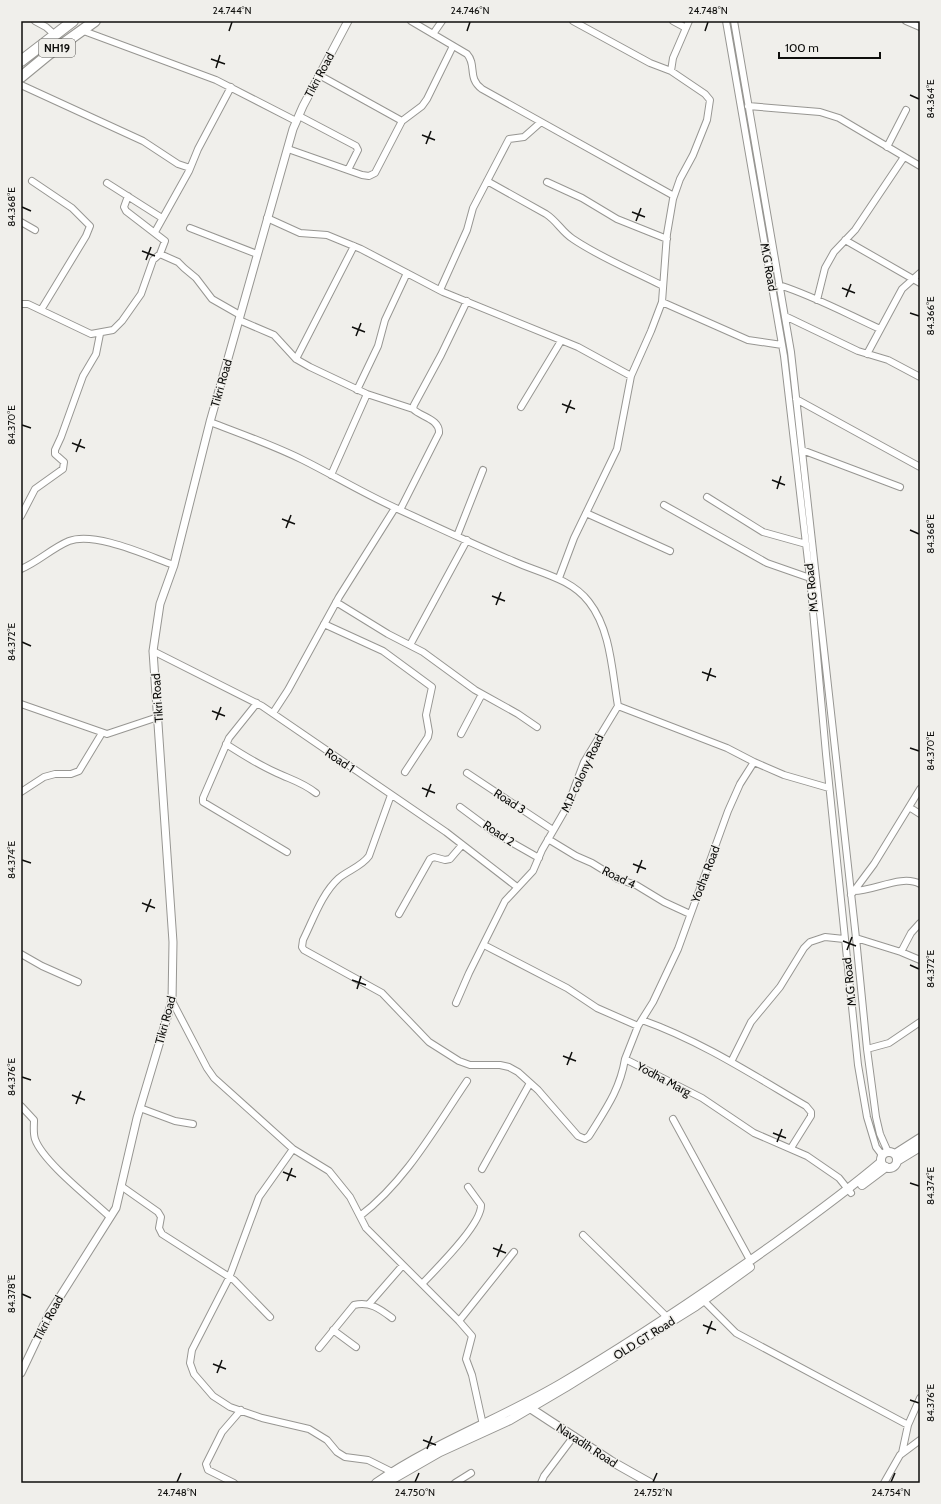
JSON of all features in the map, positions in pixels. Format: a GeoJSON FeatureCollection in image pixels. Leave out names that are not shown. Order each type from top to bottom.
{"type":"FeatureCollection","features":[{"type":"Feature","properties":{"kind":"highway","name":"NH19"},"geometry":{"type":"LineString","coordinates":[[21,61],[73,21]]}},
{"type":"Feature","properties":{"kind":"highway","name":"NH19"},"geometry":{"type":"LineString","coordinates":[[21,77],[81,30],[95,21]]}},
{"type":"Feature","properties":{"kind":"main road"},"geometry":{"type":"LineString","coordinates":[[888,1159],[920,1138]]}},
{"type":"Feature","properties":{"kind":"main road","name":"OLD GT Road"},"geometry":{"type":"LineString","coordinates":[[376,1483],[392,1472],[438,1446],[529,1405],[704,1301],[850,1191],[888,1159],[920,1147]]}},
{"type":"Feature","properties":{"kind":"main road","name":"OLD GT Road"},"geometry":{"type":"LineString","coordinates":[[386,1483],[440,1452],[510,1420],[529,1405],[667,1316],[850,1191]]}},
{"type":"Feature","properties":{"kind":"main road","name":"Navadih Road"},"geometry":{"type":"LineString","coordinates":[[529,1405],[574,1436],[650,1483]]}},
{"type":"Feature","properties":{"kind":"street"},"geometry":{"type":"LineString","coordinates":[[35,21],[55,34]]}},
{"type":"Feature","properties":{"kind":"street","name":"Tikri Road"},"geometry":{"type":"LineString","coordinates":[[21,1373],[49,1314],[116,1208],[140,1108],[172,1001],[173,942],[153,651],[160,604],[174,565],[210,422],[267,218],[297,119],[348,21]]}},
{"type":"Feature","properties":{"kind":"street"},"geometry":{"type":"LineString","coordinates":[[412,21],[470,57],[472,74],[477,85],[540,122],[674,196]]}},
{"type":"Feature","properties":{"kind":"street"},"geometry":{"type":"LineString","coordinates":[[433,34],[442,21]]}},
{"type":"Feature","properties":{"kind":"street"},"geometry":{"type":"LineString","coordinates":[[559,578],[574,538],[617,449],[631,376],[662,302],[670,212],[674,196],[680,179],[693,155],[707,120],[710,100],[705,94],[671,71],[650,63],[573,21]]}},
{"type":"Feature","properties":{"kind":"street"},"geometry":{"type":"LineString","coordinates":[[673,21],[686,28]]}},
{"type":"Feature","properties":{"kind":"street"},"geometry":{"type":"LineString","coordinates":[[671,71],[673,58],[689,21]]}},
{"type":"Feature","properties":{"kind":"street","name":"M.G Road"},"geometry":{"type":"LineString","coordinates":[[726,21],[782,347],[806,518],[853,893],[867,1049],[876,1116],[888,1159]]}},
{"type":"Feature","properties":{"kind":"street","name":"M.G Road"},"geometry":{"type":"LineString","coordinates":[[734,21],[790,347],[802,450],[806,544],[829,788],[844,939],[864,1098],[871,1132],[888,1159]]}},
{"type":"Feature","properties":{"kind":"street"},"geometry":{"type":"LineString","coordinates":[[906,21],[920,27]]}},
{"type":"Feature","properties":{"kind":"street"},"geometry":{"type":"LineString","coordinates":[[81,30],[230,87],[356,146],[358,150],[348,170]]}},
{"type":"Feature","properties":{"kind":"street"},"geometry":{"type":"LineString","coordinates":[[288,149],[369,176],[375,173],[402,120],[422,106],[427,99],[453,46]]}},
{"type":"Feature","properties":{"kind":"street"},"geometry":{"type":"LineString","coordinates":[[319,76],[402,120]]}},
{"type":"Feature","properties":{"kind":"street"},"geometry":{"type":"LineString","coordinates":[[21,84],[143,141],[178,164],[190,168]]}},
{"type":"Feature","properties":{"kind":"street"},"geometry":{"type":"LineString","coordinates":[[155,232],[190,168],[230,87]]}},
{"type":"Feature","properties":{"kind":"street"},"geometry":{"type":"LineString","coordinates":[[748,106],[820,112],[832,115],[846,120],[887,147],[920,166]]}},
{"type":"Feature","properties":{"kind":"street"},"geometry":{"type":"LineString","coordinates":[[887,147],[906,110]]}},
{"type":"Feature","properties":{"kind":"street"},"geometry":{"type":"LineString","coordinates":[[440,290],[467,230],[473,208],[509,139],[524,137],[540,122]]}},
{"type":"Feature","properties":{"kind":"street"},"geometry":{"type":"LineString","coordinates":[[817,300],[825,268],[834,252],[855,230],[904,157]]}},
{"type":"Feature","properties":{"kind":"street"},"geometry":{"type":"LineString","coordinates":[[32,180],[72,208],[90,226],[86,236],[41,310]]}},
{"type":"Feature","properties":{"kind":"street"},"geometry":{"type":"LineString","coordinates":[[487,181],[555,220],[568,236],[582,245],[663,286]]}},
{"type":"Feature","properties":{"kind":"street"},"geometry":{"type":"LineString","coordinates":[[107,182],[162,218]]}},
{"type":"Feature","properties":{"kind":"street"},"geometry":{"type":"LineString","coordinates":[[547,182],[582,198],[617,219],[667,239]]}},
{"type":"Feature","properties":{"kind":"street"},"geometry":{"type":"LineString","coordinates":[[21,304],[28,304],[84,332],[100,334],[113,330],[122,321],[144,288],[153,260],[160,254],[165,246],[165,241],[155,232],[126,211],[124,207],[128,196]]}},
{"type":"Feature","properties":{"kind":"street"},"geometry":{"type":"LineString","coordinates":[[267,218],[300,233],[327,235],[354,246],[440,290],[578,347],[631,376]]}},
{"type":"Feature","properties":{"kind":"street"},"geometry":{"type":"LineString","coordinates":[[21,222],[34,230]]}},
{"type":"Feature","properties":{"kind":"street"},"geometry":{"type":"LineString","coordinates":[[190,228],[257,254]]}},
{"type":"Feature","properties":{"kind":"street"},"geometry":{"type":"LineString","coordinates":[[845,240],[920,283]]}},
{"type":"Feature","properties":{"kind":"street"},"geometry":{"type":"LineString","coordinates":[[296,359],[354,246]]}},
{"type":"Feature","properties":{"kind":"street"},"geometry":{"type":"LineString","coordinates":[[160,254],[178,262],[196,278],[212,299],[240,318],[274,335],[296,359],[357,390],[413,409],[437,424],[439,428],[439,433],[398,509],[336,602],[288,690],[273,713]]}},
{"type":"Feature","properties":{"kind":"street"},"geometry":{"type":"LineString","coordinates":[[357,390],[378,346],[385,320],[407,273]]}},
{"type":"Feature","properties":{"kind":"street"},"geometry":{"type":"LineString","coordinates":[[866,354],[902,289],[920,273]]}},
{"type":"Feature","properties":{"kind":"street"},"geometry":{"type":"LineString","coordinates":[[779,285],[803,293],[880,329]]}},
{"type":"Feature","properties":{"kind":"street"},"geometry":{"type":"LineString","coordinates":[[413,409],[467,301]]}},
{"type":"Feature","properties":{"kind":"street"},"geometry":{"type":"LineString","coordinates":[[662,302],[748,340],[782,347],[790,347]]}},
{"type":"Feature","properties":{"kind":"street"},"geometry":{"type":"LineString","coordinates":[[785,316],[866,354],[888,360],[920,377]]}},
{"type":"Feature","properties":{"kind":"street"},"geometry":{"type":"LineString","coordinates":[[21,516],[35,489],[63,469],[64,462],[55,454],[55,450],[83,376],[96,354],[100,334]]}},
{"type":"Feature","properties":{"kind":"street"},"geometry":{"type":"LineString","coordinates":[[521,407],[562,341]]}},
{"type":"Feature","properties":{"kind":"street"},"geometry":{"type":"LineString","coordinates":[[331,474],[367,394]]}},
{"type":"Feature","properties":{"kind":"street"},"geometry":{"type":"LineString","coordinates":[[796,399],[920,467]]}},
{"type":"Feature","properties":{"kind":"street"},"geometry":{"type":"LineString","coordinates":[[210,422],[289,454],[331,474],[350,486],[514,562],[559,578],[580,592],[589,601],[597,613],[603,628],[610,656],[618,706],[727,748],[784,775],[829,788]]}},
{"type":"Feature","properties":{"kind":"street"},"geometry":{"type":"LineString","coordinates":[[802,450],[900,487]]}},
{"type":"Feature","properties":{"kind":"street"},"geometry":{"type":"LineString","coordinates":[[457,536],[483,470]]}},
{"type":"Feature","properties":{"kind":"street"},"geometry":{"type":"LineString","coordinates":[[707,497],[763,532],[806,544]]}},
{"type":"Feature","properties":{"kind":"street"},"geometry":{"type":"LineString","coordinates":[[664,505],[767,563],[810,578]]}},
{"type":"Feature","properties":{"kind":"street"},"geometry":{"type":"LineString","coordinates":[[586,513],[670,551]]}},
{"type":"Feature","properties":{"kind":"street"},"geometry":{"type":"LineString","coordinates":[[22,570],[61,545],[77,539],[107,543],[174,565]]}},
{"type":"Feature","properties":{"kind":"street"},"geometry":{"type":"LineString","coordinates":[[410,645],[467,540]]}},
{"type":"Feature","properties":{"kind":"street"},"geometry":{"type":"LineString","coordinates":[[336,602],[388,634],[410,645],[482,694],[518,714],[537,727]]}},
{"type":"Feature","properties":{"kind":"street"},"geometry":{"type":"LineString","coordinates":[[324,624],[383,651],[432,686],[426,715],[429,732],[428,737],[405,772]]}},
{"type":"Feature","properties":{"kind":"street","name":"Road 1"},"geometry":{"type":"LineString","coordinates":[[153,651],[257,703],[273,713],[462,845],[517,887]]}},
{"type":"Feature","properties":{"kind":"street"},"geometry":{"type":"LineString","coordinates":[[461,734],[482,694]]}},
{"type":"Feature","properties":{"kind":"street"},"geometry":{"type":"LineString","coordinates":[[257,703],[226,744],[203,798],[203,802],[287,852]]}},
{"type":"Feature","properties":{"kind":"street"},"geometry":{"type":"LineString","coordinates":[[21,704],[102,733],[114,733],[158,717]]}},
{"type":"Feature","properties":{"kind":"street","name":"M.P colony Road"},"geometry":{"type":"LineString","coordinates":[[456,1004],[469,973],[505,901],[517,887],[528,878],[568,804],[584,762],[618,706]]}},
{"type":"Feature","properties":{"kind":"street"},"geometry":{"type":"LineString","coordinates":[[21,792],[44,777],[56,774],[71,774],[79,770],[102,733]]}},
{"type":"Feature","properties":{"kind":"street"},"geometry":{"type":"LineString","coordinates":[[226,744],[251,760],[296,780],[316,793]]}},
{"type":"Feature","properties":{"kind":"street","name":"Yodha Road"},"geometry":{"type":"LineString","coordinates":[[625,1059],[638,1026],[663,982],[678,949],[735,796],[754,762]]}},
{"type":"Feature","properties":{"kind":"street","name":"Road 3"},"geometry":{"type":"LineString","coordinates":[[466,773],[553,830]]}},
{"type":"Feature","properties":{"kind":"street"},"geometry":{"type":"LineString","coordinates":[[853,893],[874,864],[920,789]]}},
{"type":"Feature","properties":{"kind":"street","name":"Yodha Marg"},"geometry":{"type":"LineString","coordinates":[[391,795],[369,856],[364,862],[339,879],[331,888],[307,931],[302,947],[310,954],[382,993],[429,1042],[459,1061],[470,1065],[500,1064],[509,1067],[530,1084],[578,1136],[585,1139],[589,1136],[614,1097],[623,1072],[625,1059],[702,1098],[754,1133],[790,1148],[818,1163],[839,1178],[850,1191]]}},
{"type":"Feature","properties":{"kind":"street","name":"Road 2"},"geometry":{"type":"LineString","coordinates":[[460,807],[495,833],[539,858]]}},
{"type":"Feature","properties":{"kind":"street"},"geometry":{"type":"LineString","coordinates":[[909,807],[920,814]]}},
{"type":"Feature","properties":{"kind":"street","name":"Road 4"},"geometry":{"type":"LineString","coordinates":[[548,839],[576,856],[592,862],[618,879],[636,885],[664,902],[690,914]]}},
{"type":"Feature","properties":{"kind":"street"},"geometry":{"type":"LineString","coordinates":[[399,914],[430,859],[434,857],[445,860],[450,859],[462,845]]}},
{"type":"Feature","properties":{"kind":"street"},"geometry":{"type":"LineString","coordinates":[[853,893],[891,883],[912,881],[920,884]]}},
{"type":"Feature","properties":{"kind":"street"},"geometry":{"type":"LineString","coordinates":[[901,952],[911,933],[920,924]]}},
{"type":"Feature","properties":{"kind":"street"},"geometry":{"type":"LineString","coordinates":[[731,1062],[751,1022],[780,987],[804,948],[810,942],[825,937],[844,939]]}},
{"type":"Feature","properties":{"kind":"street"},"geometry":{"type":"LineString","coordinates":[[856,938],[901,952],[920,960]]}},
{"type":"Feature","properties":{"kind":"street"},"geometry":{"type":"LineString","coordinates":[[484,945],[567,988],[597,1008],[638,1026]]}},
{"type":"Feature","properties":{"kind":"street"},"geometry":{"type":"LineString","coordinates":[[21,954],[42,966],[78,982]]}},
{"type":"Feature","properties":{"kind":"street"},"geometry":{"type":"LineString","coordinates":[[172,1001],[207,1068],[214,1078],[293,1149],[329,1171],[350,1197],[366,1228],[459,1321],[472,1336],[466,1359],[472,1374],[483,1425]]}},
{"type":"Feature","properties":{"kind":"street"},"geometry":{"type":"LineString","coordinates":[[642,1020],[675,1032],[731,1062],[809,1109],[811,1116],[790,1148]]}},
{"type":"Feature","properties":{"kind":"street"},"geometry":{"type":"LineString","coordinates":[[867,1049],[889,1044],[920,1022]]}},
{"type":"Feature","properties":{"kind":"street"},"geometry":{"type":"LineString","coordinates":[[360,1216],[384,1196],[402,1176],[467,1081]]}},
{"type":"Feature","properties":{"kind":"street"},"geometry":{"type":"LineString","coordinates":[[482,1169],[530,1084]]}},
{"type":"Feature","properties":{"kind":"street"},"geometry":{"type":"LineString","coordinates":[[21,1106],[34,1120],[35,1139],[43,1151],[67,1179],[110,1217]]}},
{"type":"Feature","properties":{"kind":"street"},"geometry":{"type":"LineString","coordinates":[[140,1108],[175,1121],[193,1124]]}},
{"type":"Feature","properties":{"kind":"street"},"geometry":{"type":"LineString","coordinates":[[673,1119],[750,1260]]}},
{"type":"Feature","properties":{"kind":"street"},"geometry":{"type":"LineString","coordinates":[[293,1149],[259,1197],[230,1278],[192,1350],[190,1363],[194,1374],[212,1396],[230,1407],[262,1418],[309,1429],[328,1440],[337,1452],[345,1457],[368,1460],[392,1472]]}},
{"type":"Feature","properties":{"kind":"street"},"geometry":{"type":"LineString","coordinates":[[121,1186],[158,1212],[161,1217],[159,1228],[162,1234],[230,1278],[270,1317]]}},
{"type":"Feature","properties":{"kind":"street"},"geometry":{"type":"LineString","coordinates":[[422,1284],[465,1236],[480,1214],[481,1205],[468,1187]]}},
{"type":"Feature","properties":{"kind":"street"},"geometry":{"type":"LineString","coordinates":[[583,1235],[667,1316]]}},
{"type":"Feature","properties":{"kind":"street"},"geometry":{"type":"LineString","coordinates":[[459,1321],[514,1252]]}},
{"type":"Feature","properties":{"kind":"street"},"geometry":{"type":"LineString","coordinates":[[369,1304],[403,1264]]}},
{"type":"Feature","properties":{"kind":"street"},"geometry":{"type":"LineString","coordinates":[[704,1301],[736,1333],[908,1425]]}},
{"type":"Feature","properties":{"kind":"street"},"geometry":{"type":"LineString","coordinates":[[319,1348],[354,1305],[361,1303],[369,1304],[392,1318]]}},
{"type":"Feature","properties":{"kind":"street"},"geometry":{"type":"LineString","coordinates":[[333,1330],[356,1347]]}},
{"type":"Feature","properties":{"kind":"street"},"geometry":{"type":"LineString","coordinates":[[884,1483],[902,1453],[908,1425],[920,1398]]}},
{"type":"Feature","properties":{"kind":"street"},"geometry":{"type":"LineString","coordinates":[[234,1483],[208,1470],[206,1464],[222,1432],[241,1410]]}},
{"type":"Feature","properties":{"kind":"street"},"geometry":{"type":"LineString","coordinates":[[541,1483],[544,1476],[574,1436]]}},
{"type":"Feature","properties":{"kind":"street"},"geometry":{"type":"LineString","coordinates":[[902,1453],[920,1440]]}},
{"type":"Feature","properties":{"kind":"street"},"geometry":{"type":"LineString","coordinates":[[454,1483],[472,1473]]}}]}
